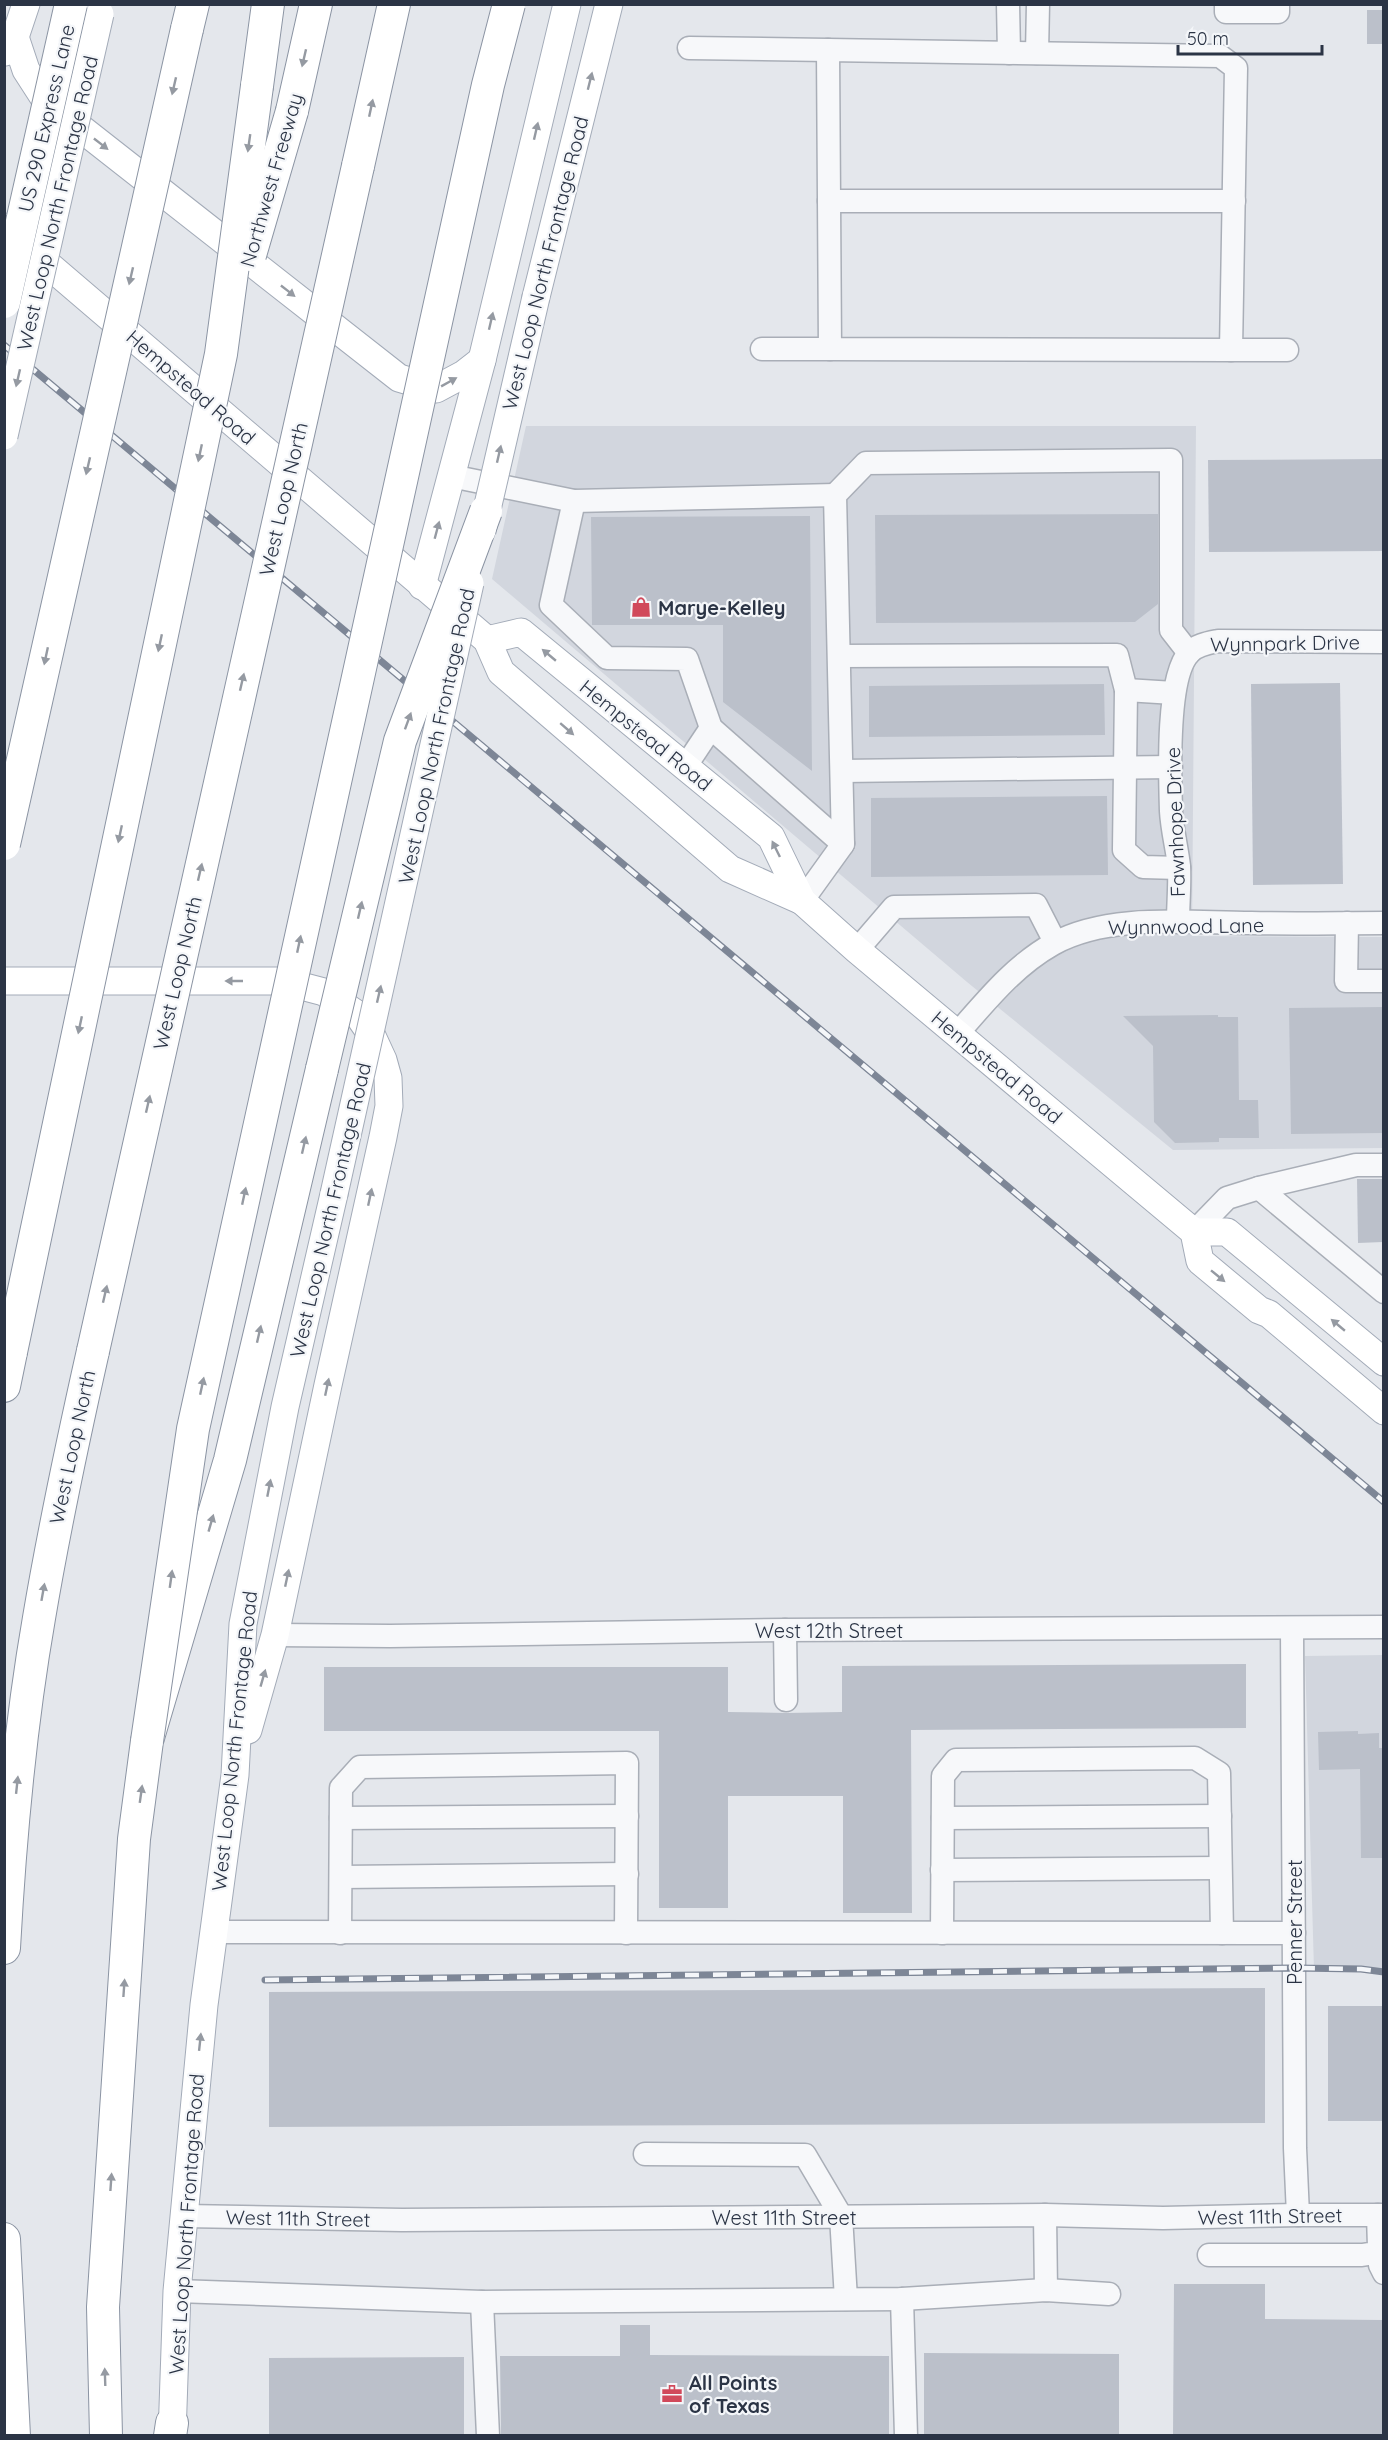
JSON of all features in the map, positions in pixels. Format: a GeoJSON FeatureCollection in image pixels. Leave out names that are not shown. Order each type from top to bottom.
{"type":"FeatureCollection","features":[{"type":"Feature","properties":{"kind":"highway"},"geometry":{"type":"LineString","coordinates":[[4,1386],[221,354],[268,4]]}},
{"type":"Feature","properties":{"kind":"highway","name":"Northwest Freeway"},"geometry":{"type":"LineString","coordinates":[[221,354],[292,111],[316,4]]}},
{"type":"Feature","properties":{"kind":"highway","name":"West Loop North"},"geometry":{"type":"LineString","coordinates":[[4,1948],[13,1819],[38,1620],[62,1492],[394,4]]}},
{"type":"Feature","properties":{"kind":"highway"},"geometry":{"type":"LineString","coordinates":[[106,2436],[103,2307],[135,1839],[147,1741],[193,1429],[485,96],[509,4]]}},
{"type":"Feature","properties":{"kind":"highway","name":"US 290 Express Lane"},"geometry":{"type":"LineString","coordinates":[[4,302],[91,8]]}},
{"type":"Feature","properties":{"kind":"highway"},"geometry":{"type":"LineString","coordinates":[[4,844],[190,17]]}},
{"type":"Feature","properties":{"kind":"highway"},"geometry":{"type":"LineString","coordinates":[[147,1741],[230,1460],[400,741],[486,511]]}},
{"type":"Feature","properties":{"kind":"highway"},"geometry":{"type":"LineString","coordinates":[[4,2240],[15,2436]]}},
{"type":"Feature","properties":{"kind":"main road"},"geometry":{"type":"LineString","coordinates":[[26,4],[10,45],[46,101],[399,378],[436,389],[464,374],[482,360]]}},
{"type":"Feature","properties":{"kind":"main road"},"geometry":{"type":"LineString","coordinates":[[422,586],[482,360],[567,4]]}},
{"type":"Feature","properties":{"kind":"main road","name":"West Loop North Frontage Road"},"geometry":{"type":"LineString","coordinates":[[172,2431],[177,2291],[196,2077],[235,1775],[243,1624],[285,1407],[486,511],[545,260],[609,4]]}},
{"type":"Feature","properties":{"kind":"main road","name":"West Loop North Frontage Road"},"geometry":{"type":"LineString","coordinates":[[4,436],[91,8]]}},
{"type":"Feature","properties":{"kind":"main road","name":"Hempstead Road"},"geometry":{"type":"LineString","coordinates":[[4,226],[422,586],[488,640],[501,672],[730,869],[802,901],[857,950],[1194,1232]]}},
{"type":"Feature","properties":{"kind":"main road","name":"Hempstead Road"},"geometry":{"type":"LineString","coordinates":[[488,640],[521,632],[771,837],[802,901]]}},
{"type":"Feature","properties":{"kind":"main road"},"geometry":{"type":"LineString","coordinates":[[4,981],[282,981],[324,992],[358,1015],[371,1034],[383,1060],[388,1078],[389,1106],[275,1635],[235,1775]]}},
{"type":"Feature","properties":{"kind":"main road"},"geometry":{"type":"LineString","coordinates":[[1383,1362],[1227,1232],[1194,1232],[1200,1261],[1259,1310],[1269,1314],[1383,1411]]}},
{"type":"Feature","properties":{"kind":"street"},"geometry":{"type":"LineString","coordinates":[[1008,4],[1009,53]]}},
{"type":"Feature","properties":{"kind":"street"},"geometry":{"type":"LineString","coordinates":[[1017,4],[1023,4]]}},
{"type":"Feature","properties":{"kind":"street"},"geometry":{"type":"LineString","coordinates":[[1037,53],[1038,4]]}},
{"type":"Feature","properties":{"kind":"street"},"geometry":{"type":"LineString","coordinates":[[1226,4],[1226,12],[1278,12],[1278,4]]}},
{"type":"Feature","properties":{"kind":"street"},"geometry":{"type":"LineString","coordinates":[[689,48],[1220,56],[1236,68],[1231,350]]}},
{"type":"Feature","properties":{"kind":"street"},"geometry":{"type":"LineString","coordinates":[[828,50],[830,349]]}},
{"type":"Feature","properties":{"kind":"street"},"geometry":{"type":"LineString","coordinates":[[829,201],[1234,201]]}},
{"type":"Feature","properties":{"kind":"street"},"geometry":{"type":"LineString","coordinates":[[762,350],[1287,350]]}},
{"type":"Feature","properties":{"kind":"street"},"geometry":{"type":"LineString","coordinates":[[451,477],[574,501],[835,495],[866,463],[1171,460],[1172,630],[1189,653]]}},
{"type":"Feature","properties":{"kind":"street"},"geometry":{"type":"LineString","coordinates":[[802,901],[843,844],[835,495]]}},
{"type":"Feature","properties":{"kind":"street"},"geometry":{"type":"LineString","coordinates":[[574,501],[551,605],[607,658],[687,659],[711,728],[843,844]]}},
{"type":"Feature","properties":{"kind":"street","name":"Wynnpark Drive"},"geometry":{"type":"LineString","coordinates":[[1189,653],[1202,644],[1218,641],[1383,642]]}},
{"type":"Feature","properties":{"kind":"street","name":"Fawnhope Drive"},"geometry":{"type":"LineString","coordinates":[[1178,922],[1179,868],[1172,812],[1174,693],[1178,674],[1189,653]]}},
{"type":"Feature","properties":{"kind":"street"},"geometry":{"type":"LineString","coordinates":[[840,656],[1117,655],[1126,690],[1124,850],[1143,867],[1179,868]]}},
{"type":"Feature","properties":{"kind":"street"},"geometry":{"type":"LineString","coordinates":[[582,683],[607,658]]}},
{"type":"Feature","properties":{"kind":"street"},"geometry":{"type":"LineString","coordinates":[[1126,690],[1174,693]]}},
{"type":"Feature","properties":{"kind":"street"},"geometry":{"type":"LineString","coordinates":[[685,767],[711,728]]}},
{"type":"Feature","properties":{"kind":"street"},"geometry":{"type":"LineString","coordinates":[[842,771],[1172,767]]}},
{"type":"Feature","properties":{"kind":"street"},"geometry":{"type":"LineString","coordinates":[[857,950],[894,907],[1036,905],[1055,942]]}},
{"type":"Feature","properties":{"kind":"street","name":"Wynnwood Lane"},"geometry":{"type":"LineString","coordinates":[[957,1034],[1016,969],[1055,942],[1093,929],[1116,925],[1178,922],[1383,922]]}},
{"type":"Feature","properties":{"kind":"street"},"geometry":{"type":"LineString","coordinates":[[1347,923],[1346,981],[1383,981]]}},
{"type":"Feature","properties":{"kind":"street"},"geometry":{"type":"LineString","coordinates":[[1194,1232],[1227,1198],[1356,1165],[1383,1165]]}},
{"type":"Feature","properties":{"kind":"street"},"geometry":{"type":"LineString","coordinates":[[1259,1188],[1383,1292]]}},
{"type":"Feature","properties":{"kind":"street","name":"West 12th Street"},"geometry":{"type":"LineString","coordinates":[[275,1635],[390,1636],[785,1630],[1383,1627]]}},
{"type":"Feature","properties":{"kind":"street","name":"Penner Street"},"geometry":{"type":"LineString","coordinates":[[1292,1629],[1295,2148],[1298,2214]]}},
{"type":"Feature","properties":{"kind":"street"},"geometry":{"type":"LineString","coordinates":[[785,1630],[786,1700]]}},
{"type":"Feature","properties":{"kind":"street"},"geometry":{"type":"LineString","coordinates":[[942,1933],[943,1776],[956,1760],[1195,1758],[1219,1773],[1222,1933]]}},
{"type":"Feature","properties":{"kind":"street"},"geometry":{"type":"LineString","coordinates":[[340,1934],[341,1788],[360,1767],[627,1763],[626,1934]]}},
{"type":"Feature","properties":{"kind":"street"},"geometry":{"type":"LineString","coordinates":[[341,1818],[627,1816]]}},
{"type":"Feature","properties":{"kind":"street"},"geometry":{"type":"LineString","coordinates":[[943,1818],[1220,1816]]}},
{"type":"Feature","properties":{"kind":"street"},"geometry":{"type":"LineString","coordinates":[[942,1870],[1221,1868]]}},
{"type":"Feature","properties":{"kind":"street"},"geometry":{"type":"LineString","coordinates":[[341,1877],[627,1874]]}},
{"type":"Feature","properties":{"kind":"street"},"geometry":{"type":"LineString","coordinates":[[213,1932],[340,1934],[1294,1933]]}},
{"type":"Feature","properties":{"kind":"street"},"geometry":{"type":"LineString","coordinates":[[645,2154],[805,2155],[842,2216],[846,2299]]}},
{"type":"Feature","properties":{"kind":"street","name":"West 11th Street"},"geometry":{"type":"LineString","coordinates":[[185,2216],[402,2220],[842,2216],[1163,2218],[1298,2214],[1381,2215]]}},
{"type":"Feature","properties":{"kind":"street"},"geometry":{"type":"LineString","coordinates":[[1381,2215],[1379,2247],[1383,2273]]}},
{"type":"Feature","properties":{"kind":"street"},"geometry":{"type":"LineString","coordinates":[[1045,2216],[1046,2290]]}},
{"type":"Feature","properties":{"kind":"street"},"geometry":{"type":"LineString","coordinates":[[1209,2254],[1362,2255],[1375,2253],[1379,2247]]}},
{"type":"Feature","properties":{"kind":"street"},"geometry":{"type":"LineString","coordinates":[[177,2291],[482,2302],[902,2299],[1046,2290],[1109,2294]]}},
{"type":"Feature","properties":{"kind":"street"},"geometry":{"type":"LineString","coordinates":[[902,2299],[906,2436]]}},
{"type":"Feature","properties":{"kind":"street"},"geometry":{"type":"LineString","coordinates":[[482,2302],[488,2436]]}},
{"type":"Feature","properties":{"kind":"shaded area"},"geometry":{"type":"Polygon","coordinates":[[[526,426],[1196,426],[1192,936],[1383,937],[1383,1148],[1173,1150],[967,982],[492,579],[526,426]]]}},
{"type":"Feature","properties":{"kind":"shaded area"},"geometry":{"type":"Polygon","coordinates":[[[1383,1655],[1383,1969],[1314,1970],[1305,1656],[1383,1655]]]}},
{"type":"Feature","properties":{"kind":"building"},"geometry":{"type":"Polygon","coordinates":[[[1367,10],[1383,10],[1383,44],[1367,44],[1367,10]]]}},
{"type":"Feature","properties":{"kind":"building"},"geometry":{"type":"Polygon","coordinates":[[[1383,459],[1383,551],[1209,552],[1208,460],[1383,459]]]}},
{"type":"Feature","properties":{"kind":"building"},"geometry":{"type":"Polygon","coordinates":[[[1158,514],[1158,604],[1135,622],[876,623],[875,515],[1158,514]]]}},
{"type":"Feature","properties":{"kind":"building"},"geometry":{"type":"Polygon","coordinates":[[[810,516],[812,771],[723,702],[723,625],[592,625],[591,517],[810,516]]]}},
{"type":"Feature","properties":{"kind":"building"},"geometry":{"type":"Polygon","coordinates":[[[1340,683],[1343,884],[1253,885],[1251,684],[1340,683]]]}},
{"type":"Feature","properties":{"kind":"building"},"geometry":{"type":"Polygon","coordinates":[[[1104,684],[1105,735],[869,737],[869,686],[1104,684]]]}},
{"type":"Feature","properties":{"kind":"building"},"geometry":{"type":"Polygon","coordinates":[[[1107,796],[1108,875],[871,877],[871,798],[1107,796]]]}},
{"type":"Feature","properties":{"kind":"building"},"geometry":{"type":"Polygon","coordinates":[[[1383,1007],[1383,1133],[1291,1134],[1289,1008],[1383,1007]]]}},
{"type":"Feature","properties":{"kind":"building"},"geometry":{"type":"Polygon","coordinates":[[[1218,1015],[1218,1017],[1238,1017],[1239,1100],[1258,1100],[1259,1138],[1219,1138],[1219,1142],[1175,1143],[1154,1122],[1153,1046],[1123,1016],[1218,1015]]]}},
{"type":"Feature","properties":{"kind":"building"},"geometry":{"type":"Polygon","coordinates":[[[1357,1179],[1383,1179],[1383,1242],[1358,1243],[1357,1179]]]}},
{"type":"Feature","properties":{"kind":"building"},"geometry":{"type":"Polygon","coordinates":[[[1246,1664],[1246,1728],[911,1730],[912,1913],[843,1913],[843,1796],[728,1796],[728,1908],[659,1908],[659,1731],[324,1731],[324,1667],[728,1667],[728,1712],[786,1713],[842,1712],[842,1666],[1246,1664]]]}},
{"type":"Feature","properties":{"kind":"building"},"geometry":{"type":"Polygon","coordinates":[[[1358,1731],[1358,1734],[1379,1733],[1379,1748],[1383,1748],[1383,1858],[1361,1858],[1360,1769],[1319,1770],[1318,1732],[1358,1731]]]}},
{"type":"Feature","properties":{"kind":"building"},"geometry":{"type":"Polygon","coordinates":[[[1265,1988],[1265,2123],[269,2127],[269,1992],[1265,1988]]]}},
{"type":"Feature","properties":{"kind":"building"},"geometry":{"type":"Polygon","coordinates":[[[1328,2006],[1383,2006],[1383,2121],[1328,2121],[1328,2006]]]}},
{"type":"Feature","properties":{"kind":"building"},"geometry":{"type":"Polygon","coordinates":[[[1174,2284],[1265,2284],[1265,2319],[1383,2320],[1382,2436],[1173,2436],[1174,2284]]]}},
{"type":"Feature","properties":{"kind":"building"},"geometry":{"type":"Polygon","coordinates":[[[620,2325],[650,2325],[650,2355],[889,2356],[889,2436],[501,2436],[500,2356],[620,2356],[620,2325]]]}},
{"type":"Feature","properties":{"kind":"building"},"geometry":{"type":"Polygon","coordinates":[[[924,2353],[1119,2354],[1119,2436],[924,2436],[924,2353]]]}},
{"type":"Feature","properties":{"kind":"building"},"geometry":{"type":"Polygon","coordinates":[[[464,2357],[464,2436],[269,2436],[269,2358],[464,2357]]]}},
{"type":"Feature","properties":{"kind":"railway"},"geometry":{"type":"LineString","coordinates":[[4,345],[1384,1502]]}},
{"type":"Feature","properties":{"kind":"railway"},"geometry":{"type":"LineString","coordinates":[[265,1980],[1294,1968],[1361,1969],[1384,1972]]}},
{"type":"Feature","properties":{"kind":"place","name":"Marye-Kelley"},"geometry":{"type":"Point","coordinates":[641,607]}},
{"type":"Feature","properties":{"kind":"place","name":"All Points of Texas"},"geometry":{"type":"Point","coordinates":[672,2394]}}]}
